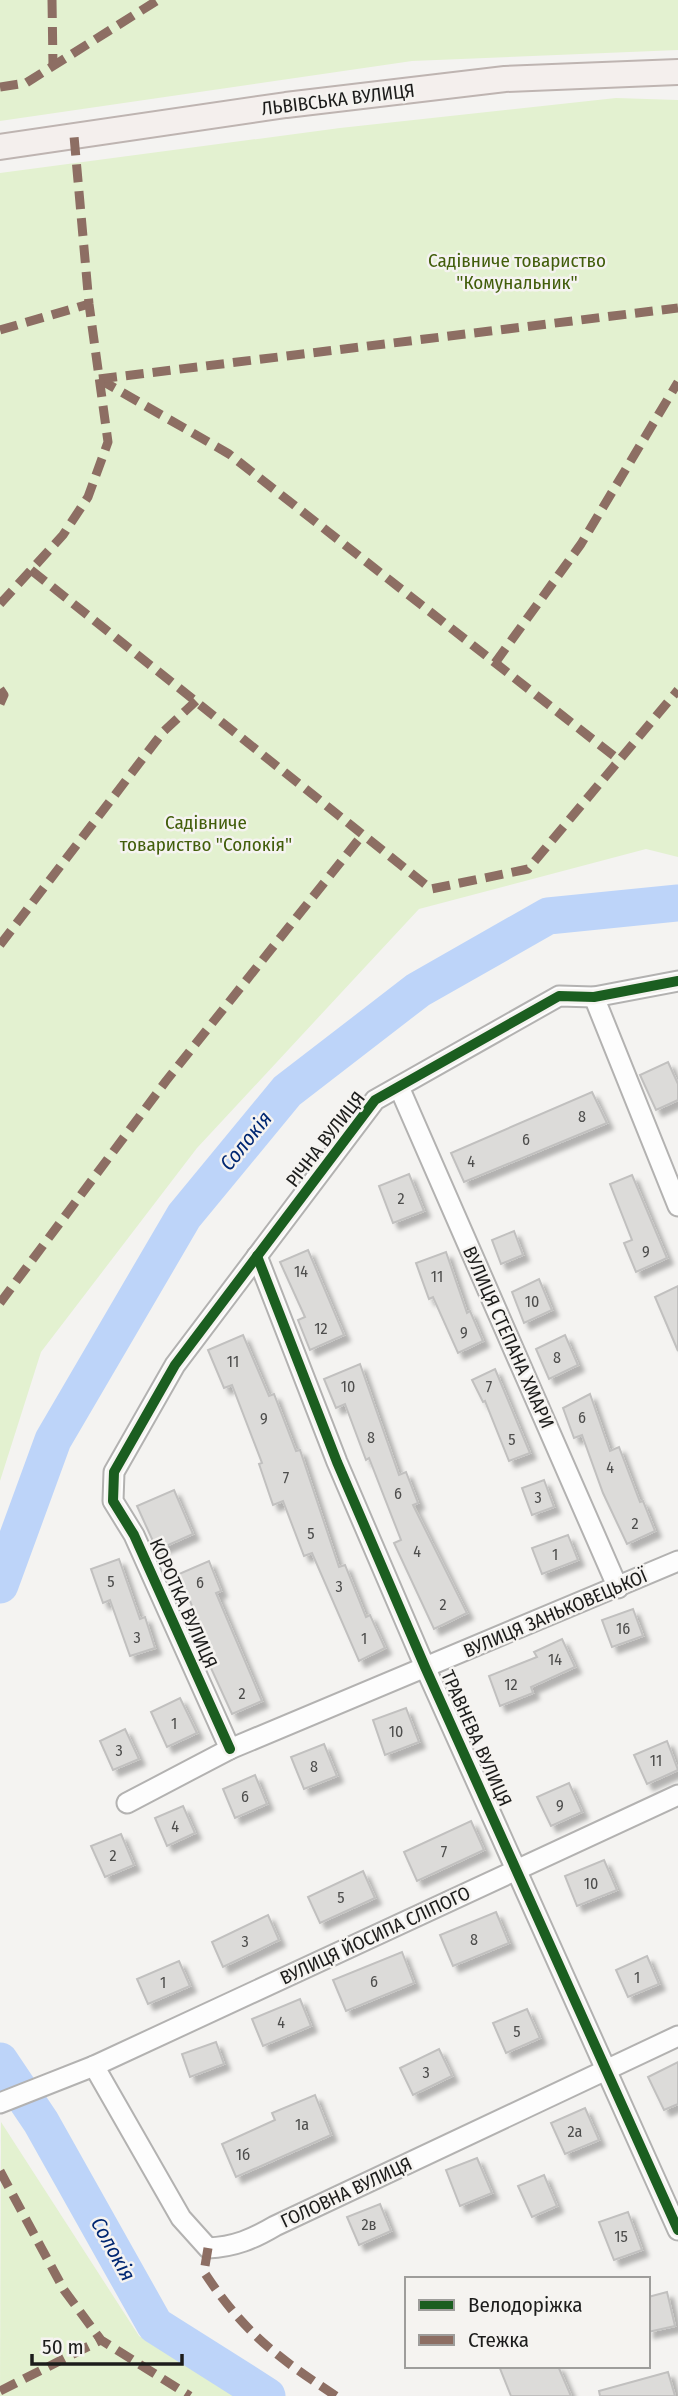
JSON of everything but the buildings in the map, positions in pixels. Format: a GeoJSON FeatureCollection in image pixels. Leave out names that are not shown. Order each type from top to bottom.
{"type":"FeatureCollection","features":[{"type":"Feature","properties":{"kind":"main road","name":"ЛЬВІВСЬКА ВУЛИЦЯ"},"geometry":{"type":"LineString","coordinates":[[0,147],[286,105],[505,79],[678,72]]}},
{"type":"Feature","properties":{"kind":"street","name":"РІЧНА ВУЛИЦЯ"},"geometry":{"type":"LineString","coordinates":[[114,1472],[175,1365],[375,1100],[559,996],[594,997],[678,981]]}},
{"type":"Feature","properties":{"kind":"street"},"geometry":{"type":"LineString","coordinates":[[594,997],[678,1206]]}},
{"type":"Feature","properties":{"kind":"street","name":"ВУЛИЦЯ СТЕПАНА ХМАРИ"},"geometry":{"type":"LineString","coordinates":[[399,1087],[618,1588]]}},
{"type":"Feature","properties":{"kind":"street","name":"ТРАВНЕВА ВУЛИЦЯ"},"geometry":{"type":"LineString","coordinates":[[257,1256],[337,1462],[425,1667],[678,2230]]}},
{"type":"Feature","properties":{"kind":"street","name":"КОРОТКА ВУЛИЦЯ"},"geometry":{"type":"LineString","coordinates":[[114,1472],[113,1501],[134,1535],[230,1749]]}},
{"type":"Feature","properties":{"kind":"street","name":"ВУЛИЦЯ ЗАНЬКОВЕЦЬКОЇ"},"geometry":{"type":"LineString","coordinates":[[127,1803],[230,1749],[678,1561]]}},
{"type":"Feature","properties":{"kind":"street","name":"ВУЛИЦЯ ЙОСИПА СЛІПОГО"},"geometry":{"type":"LineString","coordinates":[[0,2103],[94,2066],[678,1795]]}},
{"type":"Feature","properties":{"kind":"street","name":"ГОЛОВНА ВУЛИЦЯ"},"geometry":{"type":"LineString","coordinates":[[94,2066],[181,2218],[208,2248],[229,2247],[254,2239],[275,2226],[678,2036]]}},
{"type":"Feature","properties":{"kind":"green space"},"geometry":{"type":"Polygon","coordinates":[[[0,0],[678,0],[678,50],[412,61],[0,121],[0,0]]]}},
{"type":"Feature","properties":{"kind":"green space"},"geometry":{"type":"Polygon","coordinates":[[[616,98],[678,100],[678,857],[646,849],[419,909],[197,1148],[41,1352],[0,1481],[0,173],[340,128],[616,98]]]}},
{"type":"Feature","properties":{"kind":"green space"},"geometry":{"type":"Polygon","coordinates":[[[1,2122],[139,2336],[238,2396],[0,2396],[1,2122]]]}},
{"type":"Feature","properties":{"kind":"waterway","name":"Солокія"},"geometry":{"type":"LineString","coordinates":[[0,1585],[53,1440],[184,1216],[287,1091],[418,990],[548,916],[678,903]]}},
{"type":"Feature","properties":{"kind":"waterway","name":"Солокія"},"geometry":{"type":"LineString","coordinates":[[0,2061],[41,2122],[155,2325],[267,2396]]}},
{"type":"Feature","properties":{"kind":"marked path"},"geometry":{"type":"LineString","coordinates":[[52,0],[53,66]]}},
{"type":"Feature","properties":{"kind":"marked path"},"geometry":{"type":"LineString","coordinates":[[0,87],[26,83],[158,0]]}},
{"type":"Feature","properties":{"kind":"marked path"},"geometry":{"type":"LineString","coordinates":[[0,604],[63,535],[88,497],[108,442],[89,304],[74,136]]}},
{"type":"Feature","properties":{"kind":"marked path"},"geometry":{"type":"LineString","coordinates":[[0,330],[89,304]]}},
{"type":"Feature","properties":{"kind":"marked path"},"geometry":{"type":"LineString","coordinates":[[99,379],[678,308]]}},
{"type":"Feature","properties":{"kind":"marked path"},"geometry":{"type":"LineString","coordinates":[[99,379],[229,454],[619,760]]}},
{"type":"Feature","properties":{"kind":"marked path"},"geometry":{"type":"LineString","coordinates":[[495,663],[581,544],[678,382]]}},
{"type":"Feature","properties":{"kind":"marked path"},"geometry":{"type":"LineString","coordinates":[[31,570],[431,889],[528,869],[678,690]]}},
{"type":"Feature","properties":{"kind":"marked path"},"geometry":{"type":"LineString","coordinates":[[0,689],[4,695],[0,704]]}},
{"type":"Feature","properties":{"kind":"marked path"},"geometry":{"type":"LineString","coordinates":[[0,945],[163,732],[196,701]]}},
{"type":"Feature","properties":{"kind":"marked path"},"geometry":{"type":"LineString","coordinates":[[0,1303],[166,1081],[363,834]]}},
{"type":"Feature","properties":{"kind":"marked path"},"geometry":{"type":"LineString","coordinates":[[0,2171],[64,2290],[101,2340],[190,2396]]}},
{"type":"Feature","properties":{"kind":"marked path"},"geometry":{"type":"LineString","coordinates":[[208,2248],[204,2272],[233,2312],[279,2356],[336,2396]]}},
{"type":"Feature","properties":{"kind":"marked path"},"geometry":{"type":"LineString","coordinates":[[0,2391],[101,2340]]}},
{"type":"Feature","properties":{"kind":"cycle path"},"geometry":{"type":"LineString","coordinates":[[230,1749],[134,1535],[113,1501],[114,1472],[175,1365],[375,1100],[559,996],[594,997],[678,981]]}},
{"type":"Feature","properties":{"kind":"cycle path"},"geometry":{"type":"LineString","coordinates":[[257,1256],[337,1462],[425,1667],[678,2230]]}},
{"type":"Feature","properties":{"kind":"park label","name":"Садівниче товариство \"Комунальник\""},"geometry":{"type":"Point","coordinates":[517,271]}},
{"type":"Feature","properties":{"kind":"park label","name":"Садівниче товариство \"Солокія\""},"geometry":{"type":"Point","coordinates":[206,833]}}]}
